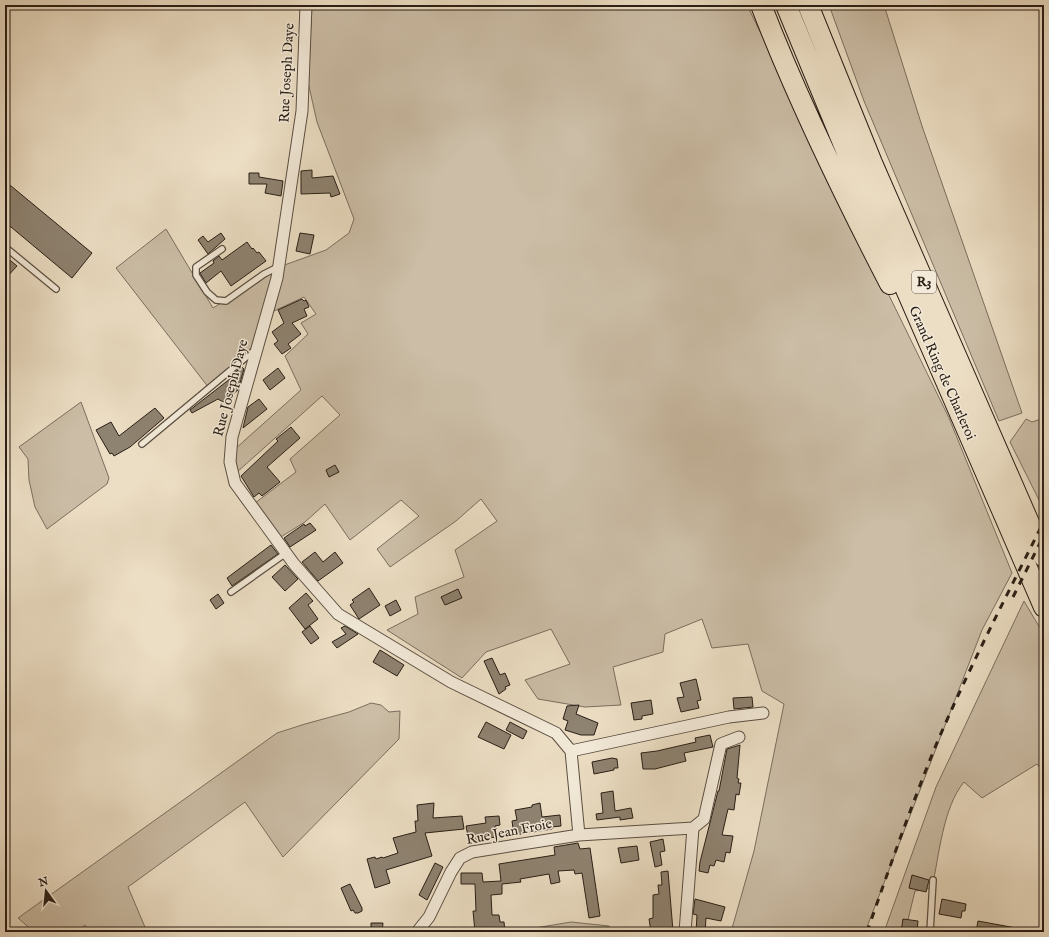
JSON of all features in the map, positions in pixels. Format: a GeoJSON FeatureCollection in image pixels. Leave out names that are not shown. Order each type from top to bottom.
{"type":"FeatureCollection","features":[{"type":"Feature","properties":{"kind":"highway"},"geometry":{"type":"LineString","coordinates":[[761,5],[783,61],[836,178],[899,301],[921,325]]}},
{"type":"Feature","properties":{"kind":"highway","name":"Grand Ring de Charleroi"},"geometry":{"type":"LineString","coordinates":[[786,5],[921,325],[1044,606]]}},
{"type":"Feature","properties":{"kind":"highway","name":"Grand Ring de Charleroi"},"geometry":{"type":"LineString","coordinates":[[808,5],[872,163],[1044,557]]}},
{"type":"Feature","properties":{"kind":"street","name":"Rue Joseph Daye"},"geometry":{"type":"LineString","coordinates":[[306,5],[302,111],[279,267],[258,348],[232,437],[230,462],[235,484],[286,553],[338,614],[452,682],[556,733],[572,751]]}},
{"type":"Feature","properties":{"kind":"street"},"geometry":{"type":"LineString","coordinates":[[579,835],[572,751],[729,718],[763,713]]}},
{"type":"Feature","properties":{"kind":"street"},"geometry":{"type":"LineString","coordinates":[[684,932],[693,828],[704,819],[721,744],[739,737]]}},
{"type":"Feature","properties":{"kind":"street","name":"Rue Jean Froie"},"geometry":{"type":"LineString","coordinates":[[417,932],[429,917],[451,872],[460,858],[472,852],[579,835],[693,828]]}},
{"type":"Feature","properties":{"kind":"lane"},"geometry":{"type":"LineString","coordinates":[[5,247],[56,289]]}},
{"type":"Feature","properties":{"kind":"lane"},"geometry":{"type":"LineString","coordinates":[[222,249],[196,267],[196,275],[207,292],[216,300],[226,301],[264,274],[279,267]]}},
{"type":"Feature","properties":{"kind":"lane"},"geometry":{"type":"LineString","coordinates":[[142,444],[258,348]]}},
{"type":"Feature","properties":{"kind":"lane"},"geometry":{"type":"LineString","coordinates":[[231,592],[286,553]]}},
{"type":"Feature","properties":{"kind":"lane"},"geometry":{"type":"LineString","coordinates":[[930,932],[933,880]]}},
{"type":"Feature","properties":{"kind":"shaded area"},"geometry":{"type":"Polygon","coordinates":[[[312,5],[747,5],[949,418],[1012,573],[982,630],[865,932],[731,932],[754,851],[784,704],[762,691],[748,644],[712,648],[702,619],[665,634],[663,652],[613,667],[621,705],[585,707],[538,699],[525,680],[570,664],[551,629],[486,652],[462,678],[387,630],[418,614],[415,597],[464,577],[455,550],[497,521],[481,499],[456,521],[390,567],[377,549],[419,516],[401,500],[350,540],[325,504],[305,522],[276,540],[251,506],[296,472],[290,459],[340,415],[322,396],[236,473],[235,449],[301,390],[285,356],[308,334],[301,323],[316,314],[304,297],[274,311],[279,271],[258,348],[209,388],[116,268],[166,229],[213,308],[279,267],[326,250],[349,233],[354,219],[317,122],[308,82],[312,5]]]}},
{"type":"Feature","properties":{"kind":"shaded area"},"geometry":{"type":"Polygon","coordinates":[[[829,5],[884,5],[922,126],[1022,413],[999,421],[864,101],[829,5]]]}},
{"type":"Feature","properties":{"kind":"shaded area"},"geometry":{"type":"Polygon","coordinates":[[[81,402],[109,478],[107,484],[47,529],[35,507],[29,480],[28,459],[19,447],[81,402]]]}},
{"type":"Feature","properties":{"kind":"shaded area"},"geometry":{"type":"Polygon","coordinates":[[[1044,418],[1044,496],[1040,502],[1010,442],[1026,419],[1032,422],[1044,418]]]}},
{"type":"Feature","properties":{"kind":"shaded area"},"geometry":{"type":"Polygon","coordinates":[[[1024,601],[1044,635],[1044,773],[1037,764],[982,798],[964,782],[957,792],[946,818],[932,888],[915,891],[905,932],[884,932],[936,787],[1024,601]]]}},
{"type":"Feature","properties":{"kind":"shaded area"},"geometry":{"type":"Polygon","coordinates":[[[371,703],[381,705],[389,712],[400,711],[399,739],[283,857],[245,802],[128,887],[147,932],[89,932],[85,925],[76,932],[34,932],[18,918],[277,733],[349,712],[371,703]]]}},
{"type":"Feature","properties":{"kind":"shaded area"},"geometry":{"type":"Polygon","coordinates":[[[571,922],[609,926],[611,932],[511,932],[571,922]]]}},
{"type":"Feature","properties":{"kind":"building"},"geometry":{"type":"Polygon","coordinates":[[[312,170],[312,178],[333,176],[340,194],[331,197],[330,193],[301,194],[301,171],[312,170]]]}},
{"type":"Feature","properties":{"kind":"building"},"geometry":{"type":"Polygon","coordinates":[[[249,173],[259,173],[259,177],[283,181],[281,196],[265,193],[267,184],[249,184],[249,173]]]}},
{"type":"Feature","properties":{"kind":"building"},"geometry":{"type":"Polygon","coordinates":[[[5,181],[92,253],[72,278],[5,222],[5,181]]]}},
{"type":"Feature","properties":{"kind":"building"},"geometry":{"type":"Polygon","coordinates":[[[221,233],[225,239],[208,254],[198,240],[203,236],[208,242],[221,233]]]}},
{"type":"Feature","properties":{"kind":"building"},"geometry":{"type":"Polygon","coordinates":[[[300,233],[314,235],[310,254],[296,251],[300,233]]]}},
{"type":"Feature","properties":{"kind":"building"},"geometry":{"type":"Polygon","coordinates":[[[247,242],[252,249],[253,248],[257,253],[259,252],[266,261],[231,286],[221,271],[206,283],[200,273],[214,263],[213,261],[219,256],[222,260],[247,242]]]}},
{"type":"Feature","properties":{"kind":"building"},"geometry":{"type":"Polygon","coordinates":[[[5,256],[17,266],[5,279],[5,256]]]}},
{"type":"Feature","properties":{"kind":"building"},"geometry":{"type":"Polygon","coordinates":[[[302,299],[304,301],[306,300],[309,307],[304,309],[307,316],[292,323],[301,334],[288,344],[291,348],[282,354],[274,344],[278,341],[272,332],[284,323],[278,310],[302,299]]]}},
{"type":"Feature","properties":{"kind":"building"},"geometry":{"type":"Polygon","coordinates":[[[242,367],[244,369],[238,390],[223,402],[218,399],[192,413],[190,410],[235,375],[234,373],[242,367]]]}},
{"type":"Feature","properties":{"kind":"building"},"geometry":{"type":"Polygon","coordinates":[[[278,368],[285,378],[270,390],[263,380],[278,368]]]}},
{"type":"Feature","properties":{"kind":"building"},"geometry":{"type":"Polygon","coordinates":[[[259,399],[267,409],[243,428],[248,407],[259,399]]]}},
{"type":"Feature","properties":{"kind":"building"},"geometry":{"type":"Polygon","coordinates":[[[155,408],[164,418],[130,447],[114,456],[112,453],[110,454],[96,430],[111,422],[119,436],[155,408]]]}},
{"type":"Feature","properties":{"kind":"building"},"geometry":{"type":"Polygon","coordinates":[[[291,427],[300,438],[267,467],[280,482],[262,496],[259,493],[254,497],[241,476],[278,441],[276,439],[291,427]]]}},
{"type":"Feature","properties":{"kind":"building"},"geometry":{"type":"Polygon","coordinates":[[[335,465],[339,472],[329,477],[326,470],[335,465]]]}},
{"type":"Feature","properties":{"kind":"building"},"geometry":{"type":"Polygon","coordinates":[[[310,523],[316,530],[290,547],[284,538],[304,524],[305,526],[310,523]]]}},
{"type":"Feature","properties":{"kind":"building"},"geometry":{"type":"Polygon","coordinates":[[[271,545],[278,554],[232,586],[227,578],[271,545]]]}},
{"type":"Feature","properties":{"kind":"building"},"geometry":{"type":"Polygon","coordinates":[[[315,552],[323,562],[335,552],[343,563],[318,581],[302,562],[315,552]]]}},
{"type":"Feature","properties":{"kind":"building"},"geometry":{"type":"Polygon","coordinates":[[[285,565],[298,579],[285,591],[272,577],[285,565]]]}},
{"type":"Feature","properties":{"kind":"building"},"geometry":{"type":"Polygon","coordinates":[[[369,588],[380,605],[359,619],[350,605],[354,602],[352,600],[369,588]]]}},
{"type":"Feature","properties":{"kind":"building"},"geometry":{"type":"Polygon","coordinates":[[[458,589],[462,598],[445,605],[441,597],[458,589]]]}},
{"type":"Feature","properties":{"kind":"building"},"geometry":{"type":"Polygon","coordinates":[[[306,593],[313,601],[308,605],[318,619],[305,629],[289,608],[306,593]]]}},
{"type":"Feature","properties":{"kind":"building"},"geometry":{"type":"Polygon","coordinates":[[[218,594],[224,603],[216,609],[210,600],[218,594]]]}},
{"type":"Feature","properties":{"kind":"building"},"geometry":{"type":"Polygon","coordinates":[[[396,600],[401,610],[390,616],[385,606],[396,600]]]}},
{"type":"Feature","properties":{"kind":"building"},"geometry":{"type":"Polygon","coordinates":[[[310,626],[319,638],[311,644],[302,632],[310,626]]]}},
{"type":"Feature","properties":{"kind":"building"},"geometry":{"type":"Polygon","coordinates":[[[345,626],[358,634],[337,648],[332,642],[346,634],[341,628],[345,626]]]}},
{"type":"Feature","properties":{"kind":"building"},"geometry":{"type":"Polygon","coordinates":[[[380,650],[404,665],[397,676],[373,662],[380,650]]]}},
{"type":"Feature","properties":{"kind":"building"},"geometry":{"type":"Polygon","coordinates":[[[492,658],[500,675],[505,673],[510,685],[505,687],[506,689],[499,694],[484,661],[492,658]]]}},
{"type":"Feature","properties":{"kind":"building"},"geometry":{"type":"Polygon","coordinates":[[[696,679],[701,700],[697,701],[699,708],[681,712],[677,698],[684,697],[680,683],[696,679]]]}},
{"type":"Feature","properties":{"kind":"building"},"geometry":{"type":"Polygon","coordinates":[[[752,697],[753,707],[734,709],[733,698],[752,697]]]}},
{"type":"Feature","properties":{"kind":"building"},"geometry":{"type":"Polygon","coordinates":[[[651,700],[653,714],[642,716],[642,719],[634,720],[631,703],[651,700]]]}},
{"type":"Feature","properties":{"kind":"building"},"geometry":{"type":"Polygon","coordinates":[[[579,705],[576,714],[598,723],[594,735],[581,735],[565,730],[568,721],[563,719],[567,706],[579,705]]]}},
{"type":"Feature","properties":{"kind":"building"},"geometry":{"type":"Polygon","coordinates":[[[486,722],[511,735],[504,749],[478,737],[486,722]]]}},
{"type":"Feature","properties":{"kind":"building"},"geometry":{"type":"Polygon","coordinates":[[[510,722],[527,731],[523,739],[506,730],[510,722]]]}},
{"type":"Feature","properties":{"kind":"building"},"geometry":{"type":"Polygon","coordinates":[[[710,735],[713,747],[684,753],[686,761],[655,769],[643,769],[641,753],[696,742],[695,738],[710,735]]]}},
{"type":"Feature","properties":{"kind":"building"},"geometry":{"type":"Polygon","coordinates":[[[740,745],[737,778],[739,779],[738,783],[741,783],[739,795],[736,794],[734,810],[728,809],[722,835],[733,836],[730,853],[726,852],[724,862],[716,860],[714,866],[710,865],[708,873],[699,871],[700,862],[719,791],[727,749],[740,745]]]}},
{"type":"Feature","properties":{"kind":"building"},"geometry":{"type":"Polygon","coordinates":[[[612,758],[617,759],[618,768],[594,774],[592,762],[612,758]]]}},
{"type":"Feature","properties":{"kind":"building"},"geometry":{"type":"Polygon","coordinates":[[[613,791],[615,811],[631,808],[633,818],[620,820],[620,817],[597,820],[596,814],[603,813],[601,793],[613,791]]]}},
{"type":"Feature","properties":{"kind":"building"},"geometry":{"type":"Polygon","coordinates":[[[434,803],[433,818],[462,816],[464,829],[425,833],[432,856],[386,870],[390,883],[375,888],[367,859],[375,857],[376,859],[383,858],[398,853],[393,838],[416,832],[415,821],[418,821],[417,805],[434,803]]]}},
{"type":"Feature","properties":{"kind":"building"},"geometry":{"type":"Polygon","coordinates":[[[540,803],[542,817],[560,815],[561,826],[552,827],[552,829],[514,835],[512,821],[517,820],[515,810],[532,807],[532,805],[540,803]]]}},
{"type":"Feature","properties":{"kind":"building"},"geometry":{"type":"Polygon","coordinates":[[[499,816],[500,825],[495,826],[496,837],[469,841],[466,826],[486,823],[485,817],[499,816]]]}},
{"type":"Feature","properties":{"kind":"building"},"geometry":{"type":"Polygon","coordinates":[[[663,839],[665,851],[660,852],[662,865],[655,867],[650,842],[663,839]]]}},
{"type":"Feature","properties":{"kind":"building"},"geometry":{"type":"Polygon","coordinates":[[[578,843],[580,849],[590,848],[600,916],[589,918],[582,873],[575,874],[574,870],[558,871],[560,882],[551,884],[549,874],[520,879],[521,882],[502,884],[502,894],[491,895],[492,915],[499,915],[500,922],[504,922],[505,932],[475,932],[473,911],[476,911],[475,884],[461,884],[461,873],[482,873],[483,882],[501,881],[499,864],[555,855],[554,847],[578,843]]]}},
{"type":"Feature","properties":{"kind":"building"},"geometry":{"type":"Polygon","coordinates":[[[637,846],[639,860],[621,863],[618,848],[637,846]]]}},
{"type":"Feature","properties":{"kind":"building"},"geometry":{"type":"Polygon","coordinates":[[[435,863],[443,867],[427,900],[419,895],[435,863]]]}},
{"type":"Feature","properties":{"kind":"building"},"geometry":{"type":"Polygon","coordinates":[[[668,871],[673,931],[651,932],[649,919],[653,918],[653,895],[659,894],[658,885],[662,885],[661,872],[668,871]]]}},
{"type":"Feature","properties":{"kind":"building"},"geometry":{"type":"Polygon","coordinates":[[[912,875],[929,880],[926,892],[909,888],[912,875]]]}},
{"type":"Feature","properties":{"kind":"building"},"geometry":{"type":"Polygon","coordinates":[[[350,884],[362,908],[362,911],[358,913],[355,913],[353,910],[351,911],[341,888],[350,884]]]}},
{"type":"Feature","properties":{"kind":"building"},"geometry":{"type":"Polygon","coordinates":[[[695,899],[725,907],[721,921],[706,918],[705,932],[696,932],[697,915],[693,914],[695,899]]]}},
{"type":"Feature","properties":{"kind":"building"},"geometry":{"type":"Polygon","coordinates":[[[942,899],[966,904],[965,911],[962,911],[961,918],[939,914],[942,899]]]}},
{"type":"Feature","properties":{"kind":"building"},"geometry":{"type":"Polygon","coordinates":[[[903,919],[918,921],[917,932],[901,932],[903,919]]]}},
{"type":"Feature","properties":{"kind":"building"},"geometry":{"type":"Polygon","coordinates":[[[978,921],[1016,928],[1016,932],[976,932],[978,921]]]}},
{"type":"Feature","properties":{"kind":"building"},"geometry":{"type":"Polygon","coordinates":[[[371,923],[383,923],[382,932],[371,932],[371,923]]]}},
{"type":"Feature","properties":{"kind":"railway"},"geometry":{"type":"LineString","coordinates":[[867,932],[909,814],[936,745],[975,660],[1044,521]]}},
{"type":"Feature","properties":{"kind":"railway"},"geometry":{"type":"LineString","coordinates":[[1013,597],[1044,535]]}}]}
